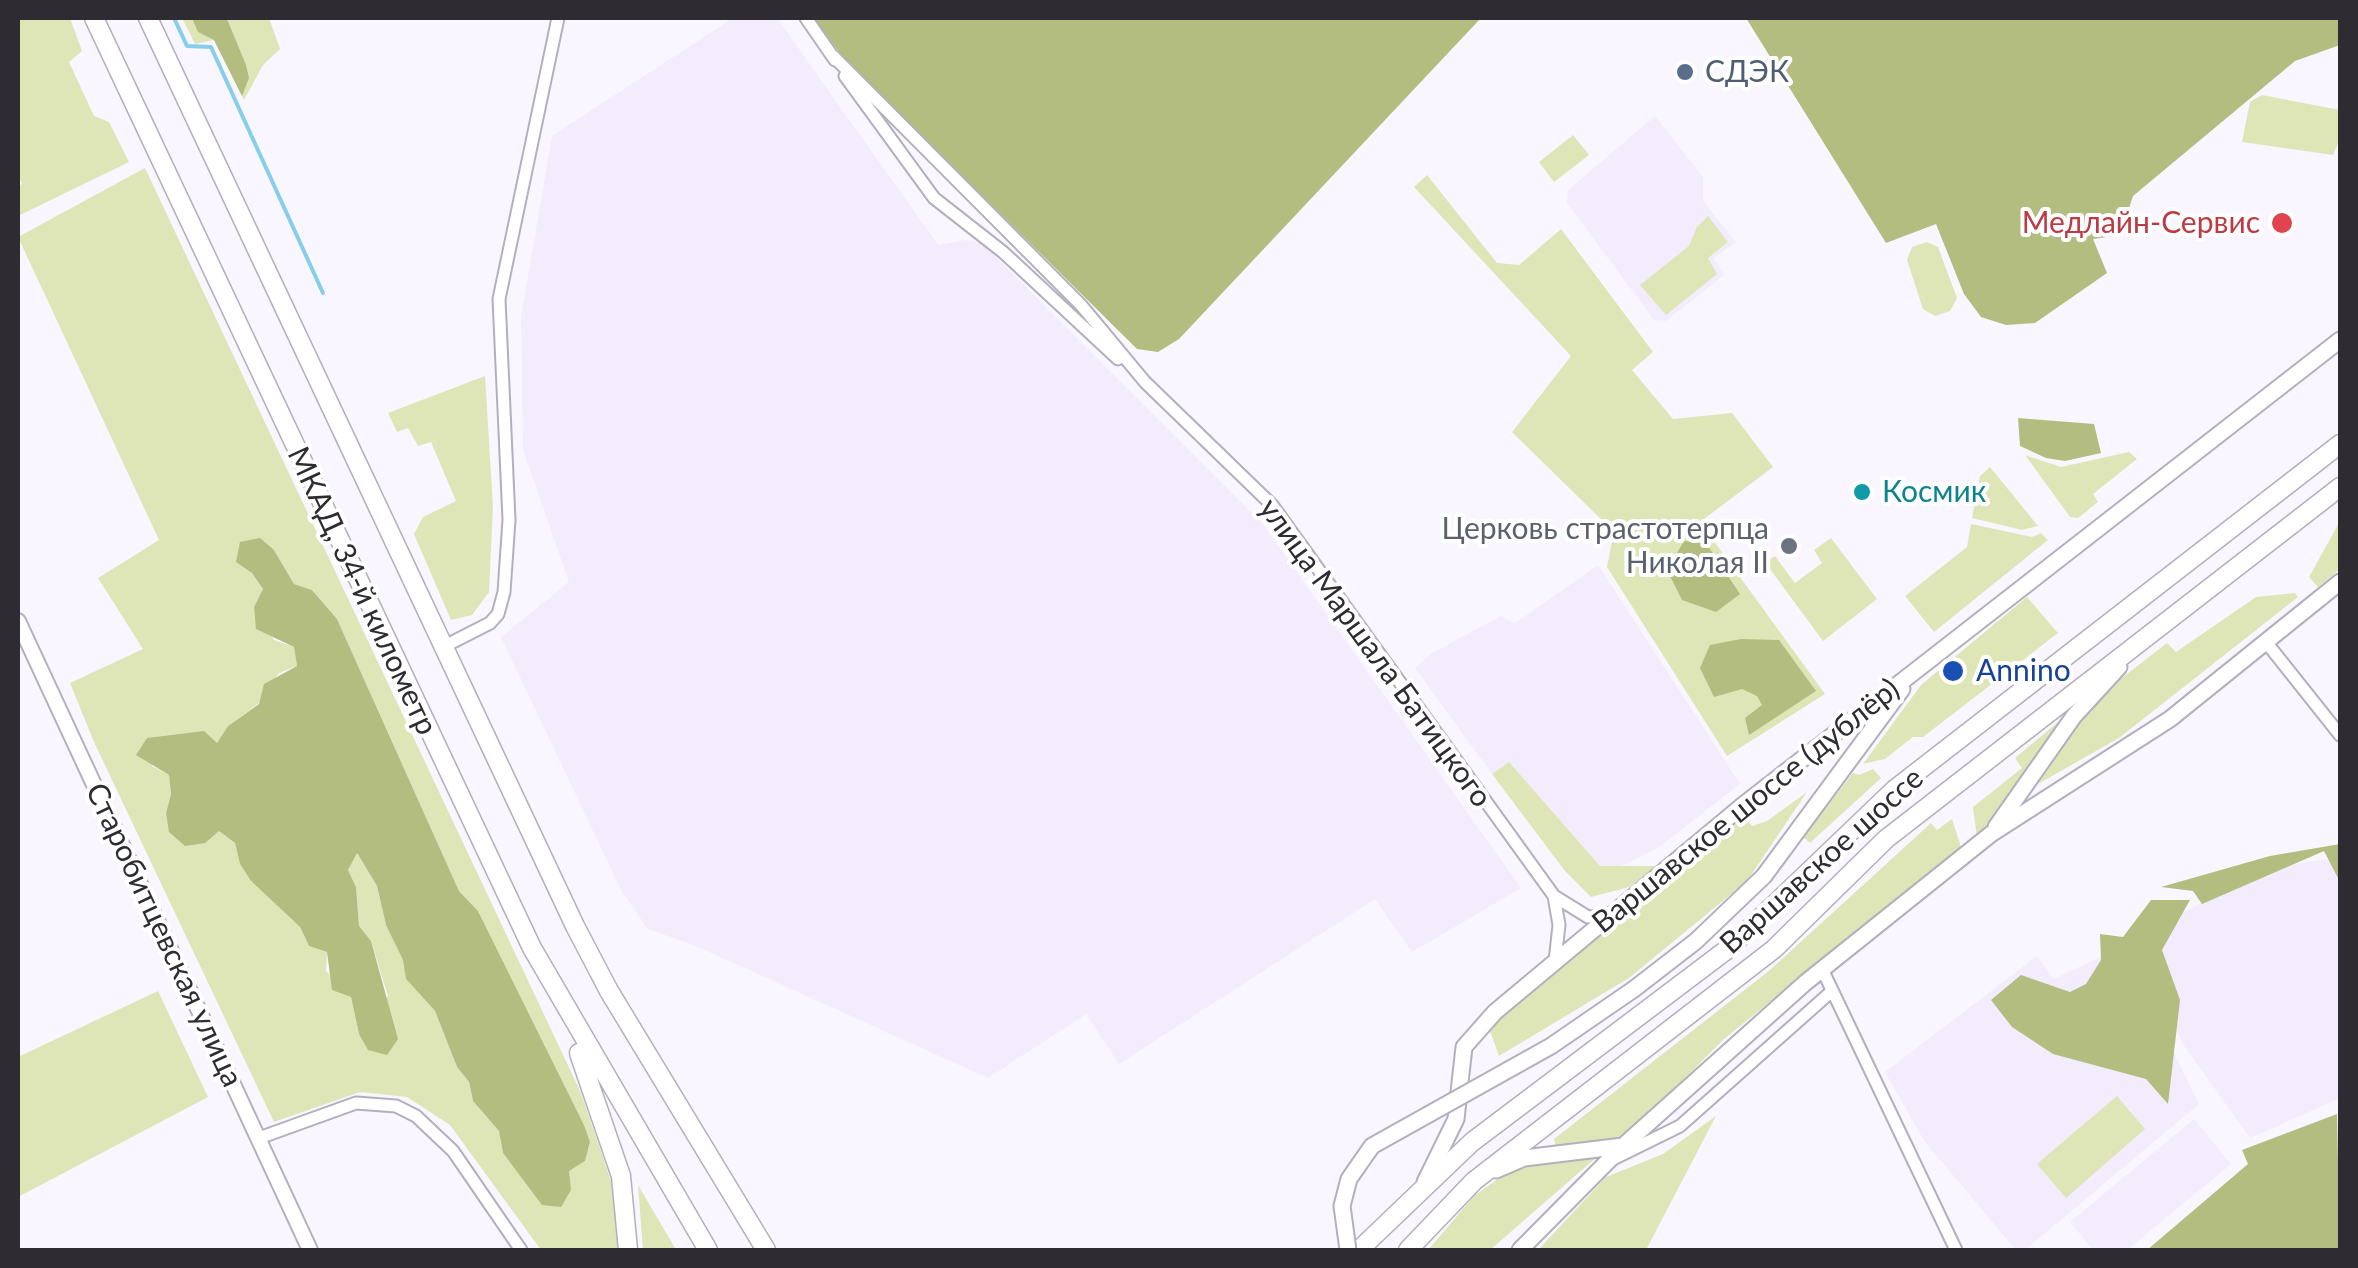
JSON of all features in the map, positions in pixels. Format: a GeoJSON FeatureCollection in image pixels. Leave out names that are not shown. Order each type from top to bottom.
{"type":"FeatureCollection","features":[{"type":"Feature","properties":{"kind":"main road","name":"МКАД, 34-й километр"},"geometry":{"type":"LineString","coordinates":[[94,18],[532,948],[708,1250]]}},
{"type":"Feature","properties":{"kind":"main road","name":"МКАД, 34-й километр"},"geometry":{"type":"LineString","coordinates":[[148,18],[575,926],[766,1250]]}},
{"type":"Feature","properties":{"kind":"main road","name":"Варшавское шоссе (дублёр)"},"geometry":{"type":"LineString","coordinates":[[1425,1182],[1456,1119],[1464,1047],[1495,1012],[1920,667],[2340,340]]}},
{"type":"Feature","properties":{"kind":"main road","name":"Варшавское шоссе"},"geometry":{"type":"LineString","coordinates":[[1358,1250],[1425,1182],[1472,1142],[1729,948],[1896,789],[2340,444]]}},
{"type":"Feature","properties":{"kind":"main road","name":"Варшавское шоссе"},"geometry":{"type":"LineString","coordinates":[[1408,1250],[1474,1181],[1746,972],[1886,839],[2340,487]]}},
{"type":"Feature","properties":{"kind":"main road"},"geometry":{"type":"LineString","coordinates":[[1526,1245],[1623,1146],[1822,969],[1991,834],[2130,747],[2340,582]]}},
{"type":"Feature","properties":{"kind":"main road"},"geometry":{"type":"LineString","coordinates":[[1991,834],[2074,716],[2156,630]]}},
{"type":"Feature","properties":{"kind":"main road"},"geometry":{"type":"LineString","coordinates":[[1348,1250],[1342,1206],[1349,1180],[1372,1146],[1551,1046],[1696,941],[1764,876],[1920,667]]}},
{"type":"Feature","properties":{"kind":"main road"},"geometry":{"type":"LineString","coordinates":[[532,948],[581,1057],[611,1138],[621,1176],[628,1250]]}},
{"type":"Feature","properties":{"kind":"main road"},"geometry":{"type":"LineString","coordinates":[[1474,1181],[1524,1158],[1623,1146]]}},
{"type":"Feature","properties":{"kind":"street"},"geometry":{"type":"LineString","coordinates":[[442,647],[490,623],[498,614],[504,592],[509,520],[499,299],[558,18]]}},
{"type":"Feature","properties":{"kind":"street","name":"улица Маршала Батицкого"},"geometry":{"type":"LineString","coordinates":[[806,18],[889,142],[934,198],[1003,252],[1140,377],[1289,526],[1554,896],[1588,917],[1610,916]]}},
{"type":"Feature","properties":{"kind":"street","name":"улица Маршала Батицкого"},"geometry":{"type":"LineString","coordinates":[[832,56],[1081,306],[1140,377]]}},
{"type":"Feature","properties":{"kind":"street","name":"Старобитцевская улица"},"geometry":{"type":"LineString","coordinates":[[18,621],[310,1250]]}},
{"type":"Feature","properties":{"kind":"street"},"geometry":{"type":"LineString","coordinates":[[2266,642],[2340,735]]}},
{"type":"Feature","properties":{"kind":"street"},"geometry":{"type":"LineString","coordinates":[[1554,896],[1559,925],[1555,961]]}},
{"type":"Feature","properties":{"kind":"street"},"geometry":{"type":"LineString","coordinates":[[1822,969],[1956,1250]]}},
{"type":"Feature","properties":{"kind":"street"},"geometry":{"type":"LineString","coordinates":[[1609,1161],[1680,1126],[1832,991]]}},
{"type":"Feature","properties":{"kind":"street"},"geometry":{"type":"LineString","coordinates":[[259,1138],[356,1102],[396,1106],[434,1130],[453,1151],[521,1250]]}},
{"type":"Feature","properties":{"kind":"shaded area"},"geometry":{"type":"Polygon","coordinates":[[[733,18],[777,18],[938,245],[964,240],[982,243],[1262,523],[1521,888],[1412,952],[1375,899],[1119,1064],[1086,1014],[988,1078],[696,946],[648,929],[622,892],[501,637],[569,582],[523,450],[521,317],[552,136],[733,18]]]}},
{"type":"Feature","properties":{"kind":"shaded area"},"geometry":{"type":"Polygon","coordinates":[[[1655,116],[1703,177],[1703,201],[1736,242],[1714,258],[1724,275],[1666,321],[1654,320],[1567,203],[1568,190],[1655,116]]]}},
{"type":"Feature","properties":{"kind":"shaded area"},"geometry":{"type":"Polygon","coordinates":[[[1598,565],[1740,784],[1659,847],[1621,866],[1600,866],[1509,763],[1492,774],[1415,668],[1432,653],[1501,616],[1514,624],[1598,565]]]}},
{"type":"Feature","properties":{"kind":"shaded area"},"geometry":{"type":"Polygon","coordinates":[[[2340,857],[2340,1098],[2250,1138],[2185,1047],[2130,942],[2261,870],[2340,857]]]}},
{"type":"Feature","properties":{"kind":"shaded area"},"geometry":{"type":"Polygon","coordinates":[[[2122,947],[2199,1104],[2025,1250],[2016,1250],[1925,1142],[1885,1072],[2037,956],[2054,979],[2122,947]]]}},
{"type":"Feature","properties":{"kind":"shaded area"},"geometry":{"type":"Polygon","coordinates":[[[2194,1119],[2231,1164],[2127,1250],[2093,1250],[2070,1222],[2194,1119]]]}},
{"type":"Feature","properties":{"kind":"green space"},"geometry":{"type":"Polygon","coordinates":[[[18,18],[70,18],[82,51],[69,62],[94,116],[109,122],[129,162],[18,216],[18,187],[22,184],[18,174],[18,18]]]}},
{"type":"Feature","properties":{"kind":"green space"},"geometry":{"type":"Polygon","coordinates":[[[182,18],[269,18],[280,49],[263,65],[244,100],[214,40],[195,44],[182,18]]]}},
{"type":"Feature","properties":{"kind":"green space"},"geometry":{"type":"Polygon","coordinates":[[[192,18],[227,19],[249,78],[242,96],[214,40],[198,32],[192,18]]]}},
{"type":"Feature","properties":{"kind":"green space"},"geometry":{"type":"Polygon","coordinates":[[[813,18],[1481,18],[1179,339],[1158,352],[1137,349],[845,60],[813,18]]]}},
{"type":"Feature","properties":{"kind":"green space"},"geometry":{"type":"Polygon","coordinates":[[[1746,18],[2340,18],[2340,45],[2295,61],[2133,196],[2120,235],[2093,239],[2107,273],[2035,323],[2006,325],[1981,317],[1964,294],[1936,224],[1886,243],[1746,18]]]}},
{"type":"Feature","properties":{"kind":"green space"},"geometry":{"type":"Polygon","coordinates":[[[2262,95],[2340,110],[2340,139],[2333,155],[2242,142],[2250,102],[2262,95]]]}},
{"type":"Feature","properties":{"kind":"green space"},"geometry":{"type":"Polygon","coordinates":[[[1573,135],[1589,155],[1554,182],[1539,162],[1573,135]]]}},
{"type":"Feature","properties":{"kind":"green space"},"geometry":{"type":"Polygon","coordinates":[[[145,168],[581,1093],[611,1181],[619,1250],[541,1250],[450,1125],[407,1097],[360,1092],[274,1122],[94,742],[70,683],[143,649],[98,578],[159,540],[18,237],[145,168]],[[274,550],[252,573],[263,589],[254,607],[274,640],[294,647],[297,666],[279,673],[259,703],[228,726],[217,744],[147,738],[152,766],[169,775],[171,794],[166,813],[219,831],[235,843],[240,864],[251,881],[300,927],[309,946],[327,952],[326,971],[351,997],[359,1034],[388,996],[371,941],[359,927],[356,887],[348,870],[356,852],[377,886],[386,925],[404,960],[406,979],[435,1011],[457,1067],[469,1082],[473,1101],[499,1131],[503,1153],[542,1204],[568,1171],[585,1161],[590,1143],[584,1125],[478,911],[459,891],[337,619],[312,590],[294,584],[274,550]]]}},
{"type":"Feature","properties":{"kind":"green space"},"geometry":{"type":"Polygon","coordinates":[[[1427,175],[1497,263],[1519,265],[1561,229],[1653,352],[1632,370],[1673,419],[1732,413],[1773,467],[1700,522],[1825,694],[1727,756],[1607,567],[1614,532],[1512,432],[1571,356],[1414,187],[1427,175]]]}},
{"type":"Feature","properties":{"kind":"green space"},"geometry":{"type":"Polygon","coordinates":[[[1708,216],[1728,242],[1708,258],[1717,274],[1666,315],[1640,285],[1689,246],[1697,227],[1708,216]]]}},
{"type":"Feature","properties":{"kind":"green space"},"geometry":{"type":"Polygon","coordinates":[[[1927,242],[1938,247],[1957,298],[1950,311],[1935,316],[1923,309],[1907,260],[1912,247],[1927,242]]]}},
{"type":"Feature","properties":{"kind":"green space"},"geometry":{"type":"Polygon","coordinates":[[[485,376],[493,506],[489,592],[472,615],[451,620],[414,534],[423,517],[456,501],[431,442],[418,446],[408,428],[397,432],[388,413],[485,376]]]}},
{"type":"Feature","properties":{"kind":"green space"},"geometry":{"type":"Polygon","coordinates":[[[2018,418],[2094,424],[2101,453],[2065,461],[2046,458],[2020,446],[2018,418]]]}},
{"type":"Feature","properties":{"kind":"green space"},"geometry":{"type":"Polygon","coordinates":[[[2129,452],[2137,459],[2093,494],[2098,502],[2078,518],[2070,517],[2025,455],[2061,467],[2129,452]]]}},
{"type":"Feature","properties":{"kind":"green space"},"geometry":{"type":"Polygon","coordinates":[[[1990,467],[2038,526],[2022,530],[1972,518],[1980,476],[1990,467]]]}},
{"type":"Feature","properties":{"kind":"green space"},"geometry":{"type":"Polygon","coordinates":[[[2340,521],[2340,569],[2318,587],[2309,577],[2340,521]]]}},
{"type":"Feature","properties":{"kind":"green space"},"geometry":{"type":"Polygon","coordinates":[[[1971,524],[2032,537],[2041,533],[2048,540],[1934,632],[1905,596],[1967,547],[1971,524]]]}},
{"type":"Feature","properties":{"kind":"green space"},"geometry":{"type":"Polygon","coordinates":[[[260,538],[274,550],[294,584],[312,590],[337,619],[459,891],[478,911],[584,1125],[590,1142],[585,1161],[569,1171],[571,1190],[561,1207],[542,1205],[503,1153],[499,1131],[473,1101],[469,1082],[457,1067],[435,1011],[406,979],[403,960],[386,925],[377,886],[357,853],[348,870],[356,887],[359,926],[371,941],[398,1039],[387,1055],[368,1050],[359,1034],[351,997],[332,990],[327,952],[309,946],[300,927],[251,881],[240,864],[235,843],[219,831],[205,843],[185,846],[169,832],[169,775],[136,755],[147,738],[204,731],[217,743],[228,726],[259,704],[264,684],[297,666],[294,647],[256,629],[254,607],[263,589],[252,573],[236,562],[240,542],[260,538]]]}},
{"type":"Feature","properties":{"kind":"green space"},"geometry":{"type":"Polygon","coordinates":[[[1831,538],[1877,599],[1823,641],[1770,569],[1770,559],[1775,556],[1795,583],[1822,563],[1814,550],[1831,538]]]}},
{"type":"Feature","properties":{"kind":"green space"},"geometry":{"type":"Polygon","coordinates":[[[1684,541],[1706,543],[1740,594],[1716,612],[1682,600],[1667,570],[1684,541]]]}},
{"type":"Feature","properties":{"kind":"green space"},"geometry":{"type":"Polygon","coordinates":[[[2295,593],[2298,597],[2119,738],[2038,784],[2089,711],[2118,681],[2167,643],[2176,652],[2256,597],[2295,593]]]}},
{"type":"Feature","properties":{"kind":"green space"},"geometry":{"type":"Polygon","coordinates":[[[2027,597],[2058,633],[1923,737],[1913,737],[1885,759],[1863,764],[1921,685],[2027,597]]]}},
{"type":"Feature","properties":{"kind":"green space"},"geometry":{"type":"Polygon","coordinates":[[[1741,639],[1779,640],[1816,691],[1749,735],[1745,718],[1762,705],[1757,696],[1742,689],[1714,697],[1700,668],[1710,645],[1741,639]]]}},
{"type":"Feature","properties":{"kind":"green space"},"geometry":{"type":"Polygon","coordinates":[[[2064,717],[1987,830],[1977,838],[1973,807],[2022,768],[2015,758],[2064,717]]]}},
{"type":"Feature","properties":{"kind":"green space"},"geometry":{"type":"Polygon","coordinates":[[[1509,762],[1600,866],[1656,866],[1629,887],[1591,897],[1565,871],[1492,774],[1509,762]]]}},
{"type":"Feature","properties":{"kind":"green space"},"geometry":{"type":"Polygon","coordinates":[[[1873,769],[1881,778],[1810,843],[1803,837],[1853,773],[1859,775],[1873,769]]]}},
{"type":"Feature","properties":{"kind":"green space"},"geometry":{"type":"Polygon","coordinates":[[[1807,792],[1747,881],[1629,978],[1499,1056],[1489,1028],[1516,1002],[1741,813],[1752,826],[1767,821],[1807,792]]]}},
{"type":"Feature","properties":{"kind":"green space"},"geometry":{"type":"Polygon","coordinates":[[[1952,819],[1961,847],[1724,1039],[1623,1140],[1556,1147],[1554,1139],[1770,970],[1931,823],[1937,830],[1952,819]]]}},
{"type":"Feature","properties":{"kind":"green space"},"geometry":{"type":"Polygon","coordinates":[[[2340,844],[2340,882],[2324,851],[2202,904],[2193,891],[2161,887],[2270,856],[2340,844]]]}},
{"type":"Feature","properties":{"kind":"green space"},"geometry":{"type":"Polygon","coordinates":[[[2151,900],[2190,900],[2162,950],[2180,1000],[2168,1104],[2146,1079],[2053,1054],[2012,1027],[1991,1000],[2021,975],[2070,992],[2086,984],[2101,960],[2100,934],[2123,937],[2151,900]]]}},
{"type":"Feature","properties":{"kind":"green space"},"geometry":{"type":"Polygon","coordinates":[[[158,991],[208,1097],[18,1197],[18,1057],[158,991]]]}},
{"type":"Feature","properties":{"kind":"green space"},"geometry":{"type":"Polygon","coordinates":[[[2117,1096],[2145,1129],[2066,1198],[2037,1164],[2117,1096]]]}},
{"type":"Feature","properties":{"kind":"green space"},"geometry":{"type":"Polygon","coordinates":[[[2337,1114],[2340,1250],[2147,1250],[2248,1164],[2242,1150],[2337,1114]]]}},
{"type":"Feature","properties":{"kind":"green space"},"geometry":{"type":"Polygon","coordinates":[[[1716,1116],[1646,1250],[1538,1250],[1606,1177],[1663,1154],[1716,1116]]]}},
{"type":"Feature","properties":{"kind":"green space"},"geometry":{"type":"Polygon","coordinates":[[[1598,1156],[1490,1250],[1428,1250],[1474,1196],[1512,1169],[1598,1156]]]}},
{"type":"Feature","properties":{"kind":"green space"},"geometry":{"type":"Polygon","coordinates":[[[638,1185],[675,1248],[643,1250],[638,1185]]]}},
{"type":"Feature","properties":{"kind":"waterway"},"geometry":{"type":"LineString","coordinates":[[174,18],[187,46],[211,47],[323,293]]}},
{"type":"Feature","properties":{"kind":"place","name":"СДЭК"},"geometry":{"type":"Point","coordinates":[1685,72]}},
{"type":"Feature","properties":{"kind":"place","name":"Медлайн-Сервис"},"geometry":{"type":"Point","coordinates":[2282,223]}},
{"type":"Feature","properties":{"kind":"place","name":"Космик"},"geometry":{"type":"Point","coordinates":[1862,492]}},
{"type":"Feature","properties":{"kind":"place","name":"Церковь страстотерпца Николая II"},"geometry":{"type":"Point","coordinates":[1789,546]}},
{"type":"Feature","properties":{"kind":"place","name":"Annino"},"geometry":{"type":"Point","coordinates":[1953,671]}}]}
